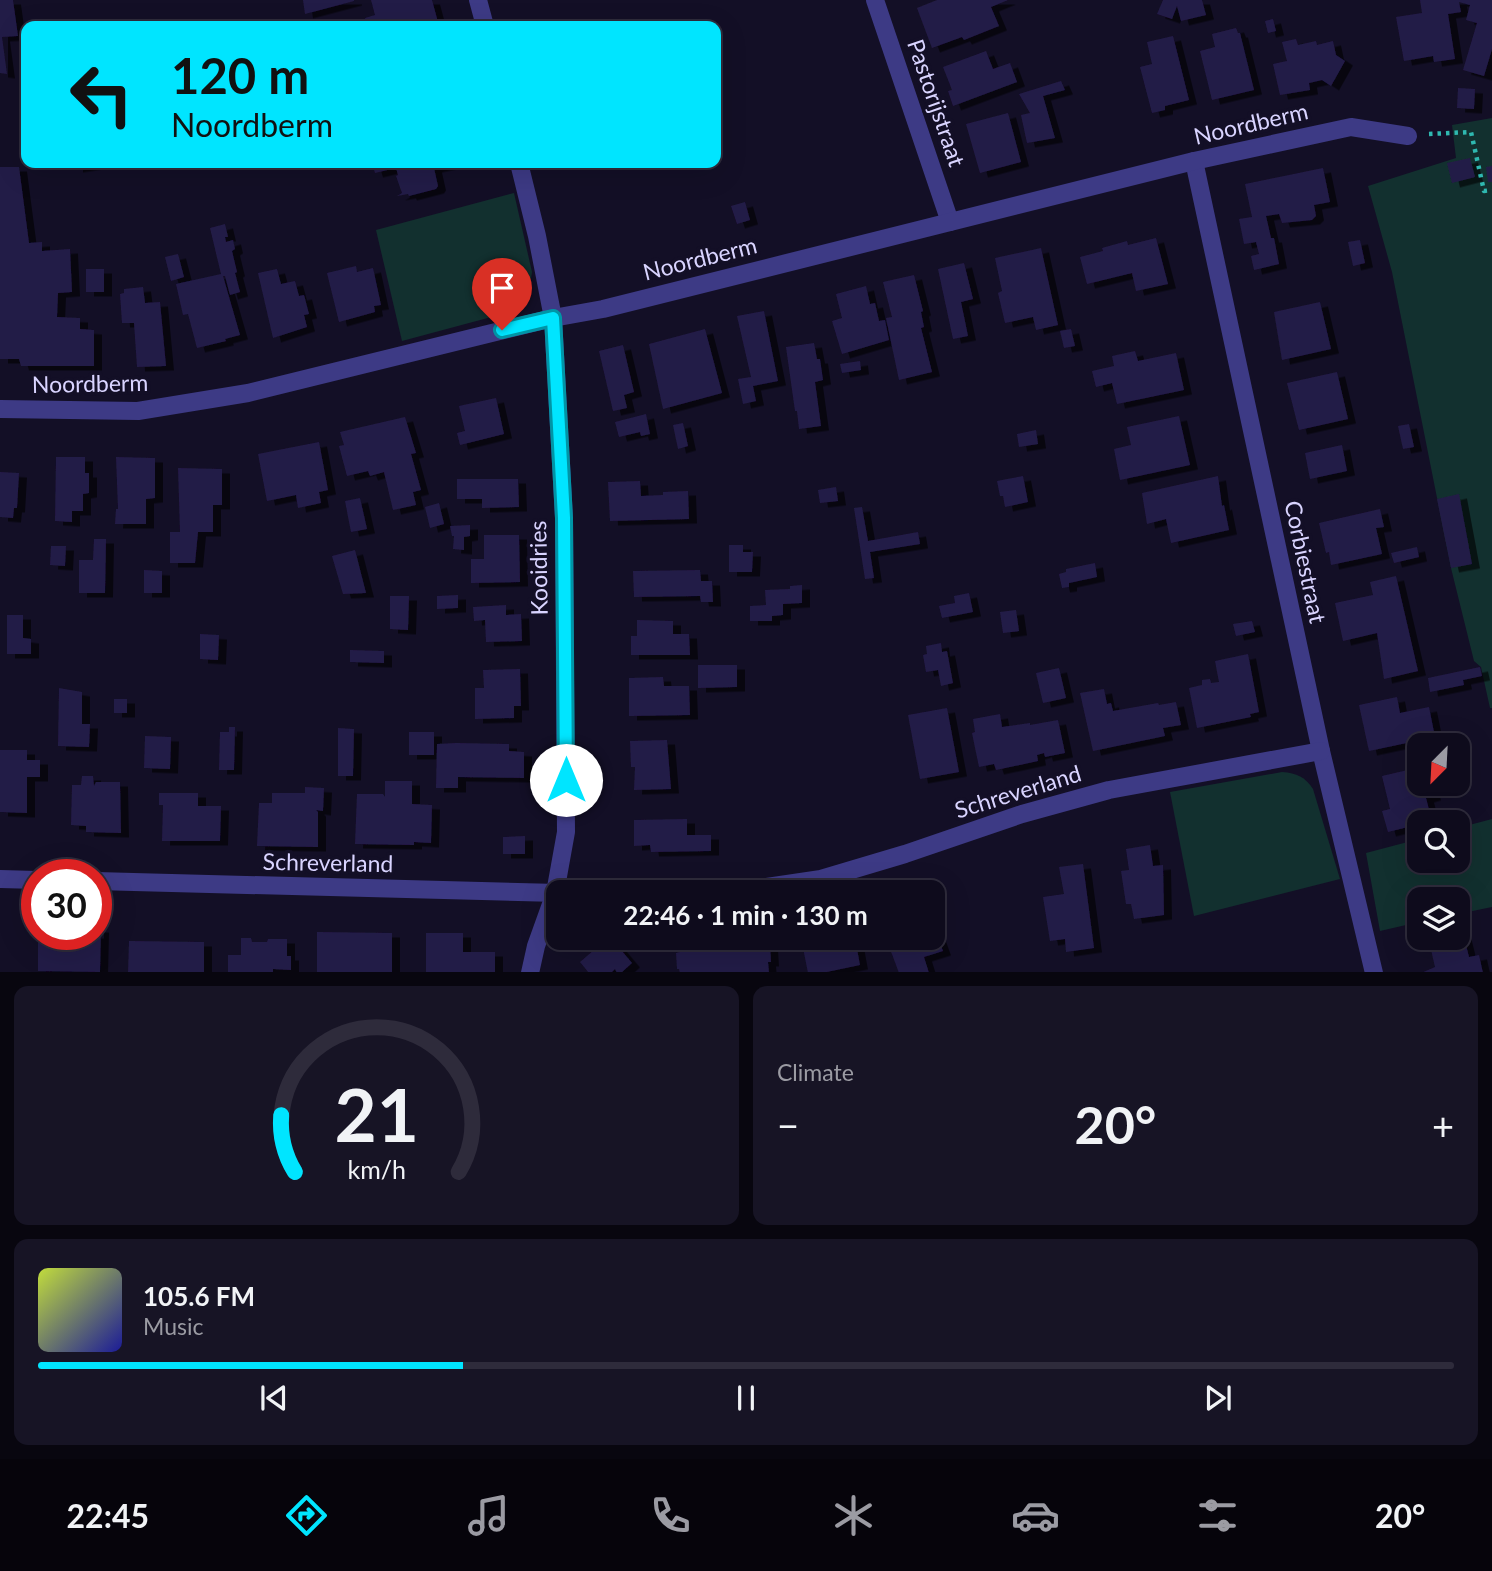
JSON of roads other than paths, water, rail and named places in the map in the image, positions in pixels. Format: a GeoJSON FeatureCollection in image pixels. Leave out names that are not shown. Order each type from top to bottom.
{"type":"FeatureCollection","features":[{"type":"Feature","properties":{"kind":"street"},"geometry":{"type":"LineString","coordinates":[[478,0],[484,21]]}},
{"type":"Feature","properties":{"kind":"street","name":"Pastorijstraat"},"geometry":{"type":"LineString","coordinates":[[875,0],[950,222]]}},
{"type":"Feature","properties":{"kind":"street","name":"Noordberm"},"geometry":{"type":"LineString","coordinates":[[0,409],[138,411],[248,393],[553,318],[603,309],[1194,161],[1351,127],[1408,136]]}},
{"type":"Feature","properties":{"kind":"street","name":"Corbiestraat"},"geometry":{"type":"LineString","coordinates":[[1194,161],[1321,751],[1374,972]]}},
{"type":"Feature","properties":{"kind":"street","name":"Kooidries"},"geometry":{"type":"LineString","coordinates":[[520,168],[553,318],[564,518],[566,832],[559,880]]}},
{"type":"Feature","properties":{"kind":"street","name":"Schreverland"},"geometry":{"type":"LineString","coordinates":[[808,880],[905,854],[1022,814],[1109,790],[1321,751]]}},
{"type":"Feature","properties":{"kind":"street"},"geometry":{"type":"LineString","coordinates":[[0,879],[21,880]]}},
{"type":"Feature","properties":{"kind":"street","name":"Schreverland"},"geometry":{"type":"LineString","coordinates":[[112,881],[546,893]]}},
{"type":"Feature","properties":{"kind":"street","name":"Kooidries"},"geometry":{"type":"LineString","coordinates":[[530,972],[546,921]]}}]}
